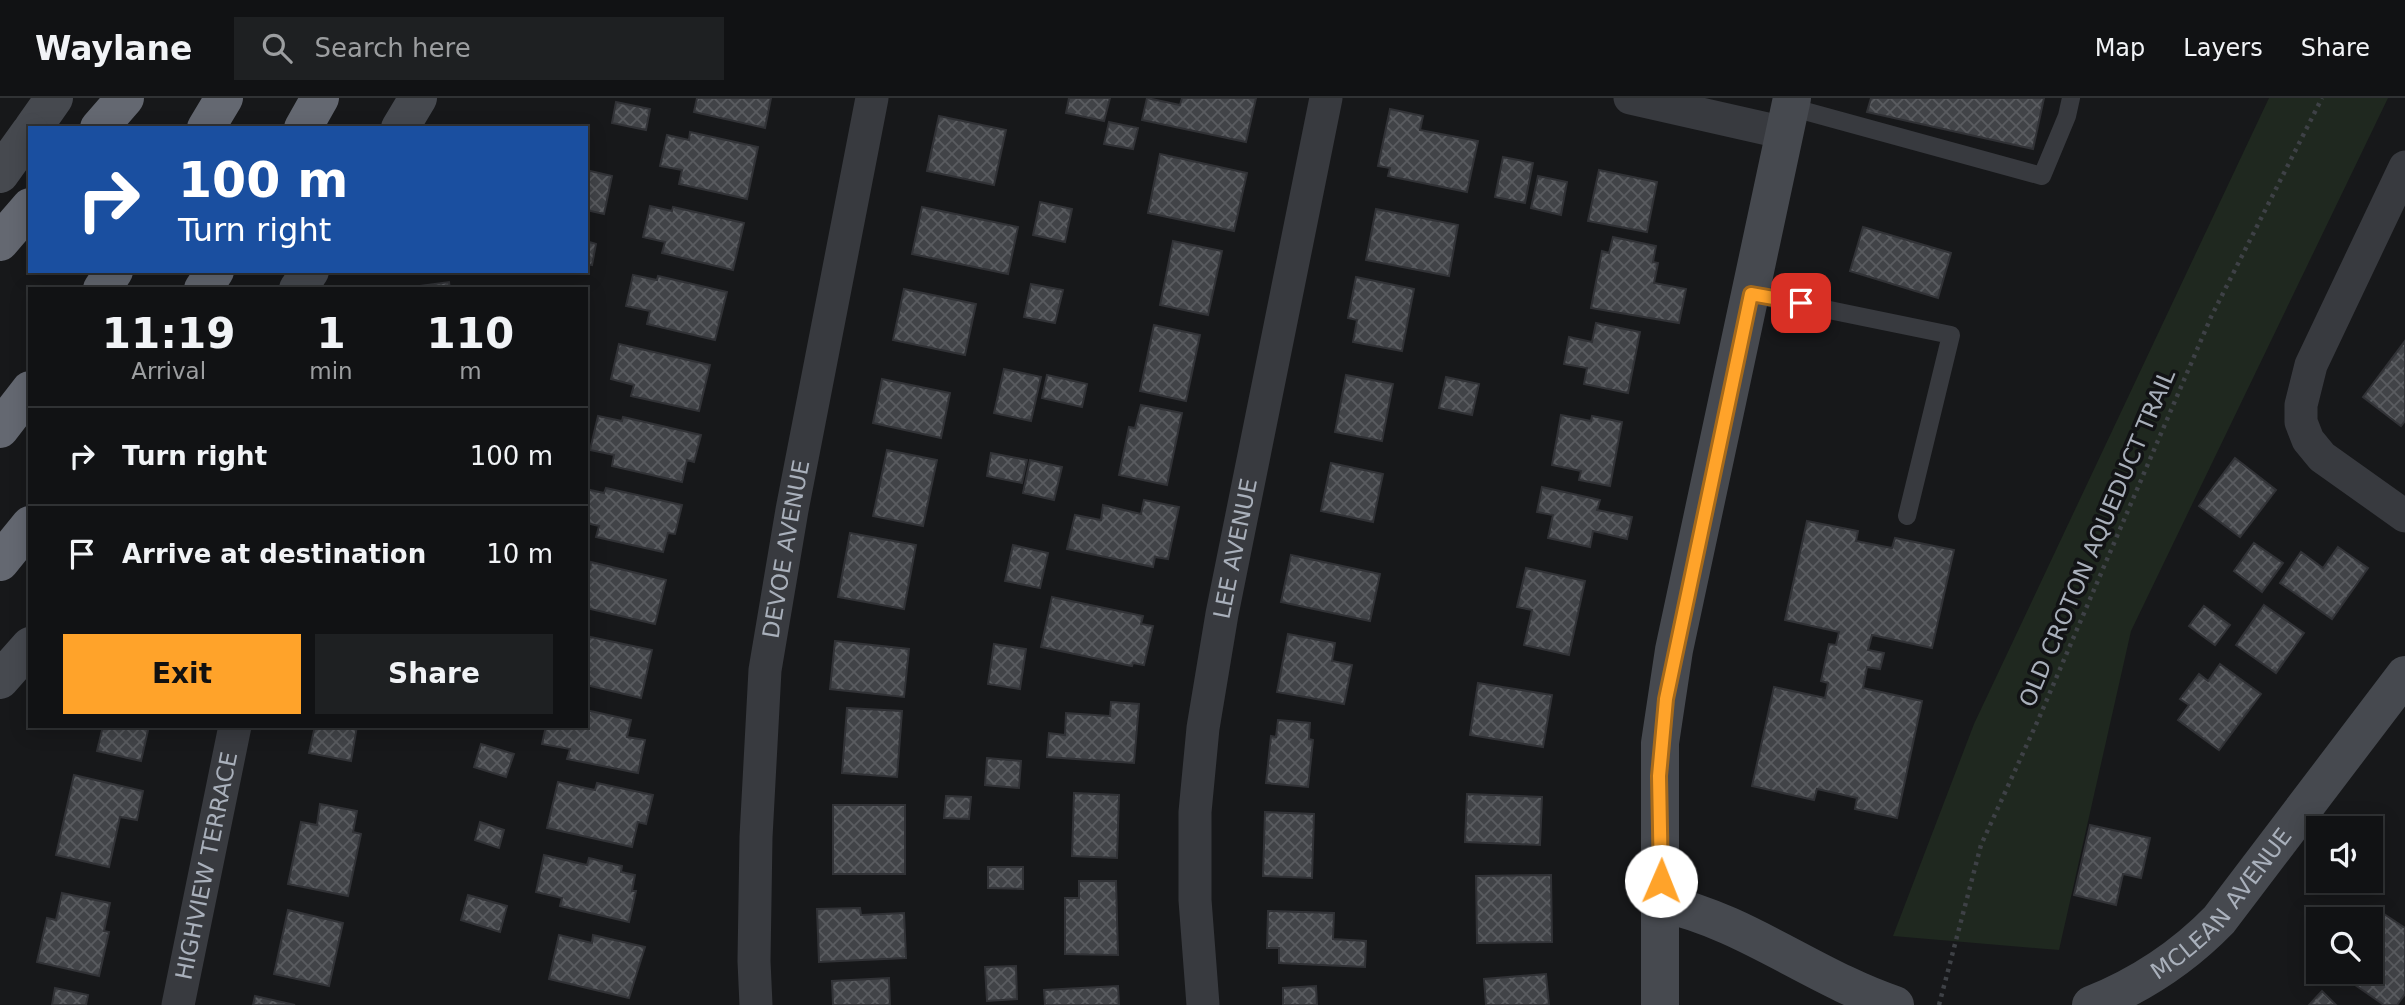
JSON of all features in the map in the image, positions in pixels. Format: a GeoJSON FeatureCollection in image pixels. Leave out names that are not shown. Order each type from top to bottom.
{"type":"FeatureCollection","features":[{"type":"Feature","properties":{"kind":"highway"},"geometry":{"type":"LineString","coordinates":[[101,126],[125,98]]}},
{"type":"Feature","properties":{"kind":"highway"},"geometry":{"type":"LineString","coordinates":[[207,126],[224,98]]}},
{"type":"Feature","properties":{"kind":"highway"},"geometry":{"type":"LineString","coordinates":[[304,126],[320,98]]}},
{"type":"Feature","properties":{"kind":"highway"},"geometry":{"type":"LineString","coordinates":[[0,242],[28,209]]}},
{"type":"Feature","properties":{"kind":"highway"},"geometry":{"type":"LineString","coordinates":[[0,429],[28,393]]}},
{"type":"Feature","properties":{"kind":"highway"},"geometry":{"type":"LineString","coordinates":[[0,562],[28,527]]}},
{"type":"Feature","properties":{"kind":"street"},"geometry":{"type":"LineString","coordinates":[[34,126],[54,98]]}},
{"type":"Feature","properties":{"kind":"street"},"geometry":{"type":"LineString","coordinates":[[401,126],[418,98]]}},
{"type":"Feature","properties":{"kind":"street","name":"DEVOE AVENUE"},"geometry":{"type":"LineString","coordinates":[[756,1005],[756,837],[765,670],[794,497],[872,98]]}},
{"type":"Feature","properties":{"kind":"street","name":"LEE AVENUE"},"geometry":{"type":"LineString","coordinates":[[1203,1005],[1195,874],[1195,812],[1203,728],[1222,614],[1326,98]]}},
{"type":"Feature","properties":{"kind":"street"},"geometry":{"type":"LineString","coordinates":[[1630,98],[1789,113],[1666,694],[1659,776],[1660,1005]]}},
{"type":"Feature","properties":{"kind":"street"},"geometry":{"type":"LineString","coordinates":[[0,174],[28,135]]}},
{"type":"Feature","properties":{"kind":"street"},"geometry":{"type":"LineString","coordinates":[[2405,167],[2311,365],[2301,405],[2301,422],[2308,440],[2322,457],[2405,516]]}},
{"type":"Feature","properties":{"kind":"street"},"geometry":{"type":"LineString","coordinates":[[0,680],[28,648]]}},
{"type":"Feature","properties":{"kind":"street","name":"MCLEAN AVENUE"},"geometry":{"type":"LineString","coordinates":[[2091,1005],[2147,979],[2198,942],[2219,920],[2405,675]]}},
{"type":"Feature","properties":{"kind":"street","name":"HIGHVIEW TERRACE"},"geometry":{"type":"LineString","coordinates":[[178,1005],[235,728]]}},
{"type":"Feature","properties":{"kind":"street"},"geometry":{"type":"LineString","coordinates":[[1661,903],[1702,914],[1842,984],[1895,1005]]}},
{"type":"Feature","properties":{"kind":"lane"},"geometry":{"type":"LineString","coordinates":[[1789,113],[2042,176],[2067,116],[2071,98]]}},
{"type":"Feature","properties":{"kind":"lane"},"geometry":{"type":"LineString","coordinates":[[1751,294],[1951,335],[1907,516]]}},
{"type":"Feature","properties":{"kind":"path","name":"OLD CROTON AQUEDUCT TRAIL"},"geometry":{"type":"LineString","coordinates":[[1939,1005],[1981,845],[2039,718],[2211,317],[2322,98]]}},
{"type":"Feature","properties":{"kind":"shaded area"},"geometry":{"type":"Polygon","coordinates":[[[2269,98],[2388,98],[2131,631],[2059,950],[1893,936],[1974,724],[2269,98]]]}},
{"type":"Feature","properties":{"kind":"building"},"geometry":{"type":"Polygon","coordinates":[[[697,98],[771,98],[765,128],[694,112],[697,98]]]}},
{"type":"Feature","properties":{"kind":"building"},"geometry":{"type":"Polygon","coordinates":[[[1069,98],[1110,98],[1104,121],[1066,113],[1069,98]]]}},
{"type":"Feature","properties":{"kind":"building"},"geometry":{"type":"Polygon","coordinates":[[[1147,98],[1180,105],[1182,98],[1256,98],[1246,142],[1142,120],[1147,98]]]}},
{"type":"Feature","properties":{"kind":"building"},"geometry":{"type":"Polygon","coordinates":[[[1871,98],[2044,98],[2033,149],[1867,112],[1871,98]]]}},
{"type":"Feature","properties":{"kind":"building"},"geometry":{"type":"Polygon","coordinates":[[[616,102],[650,109],[646,130],[612,123],[616,102]]]}},
{"type":"Feature","properties":{"kind":"building"},"geometry":{"type":"Polygon","coordinates":[[[1390,109],[1423,116],[1420,130],[1478,141],[1467,192],[1388,176],[1390,168],[1378,166],[1390,109]]]}},
{"type":"Feature","properties":{"kind":"building"},"geometry":{"type":"Polygon","coordinates":[[[939,116],[1006,130],[994,185],[927,171],[939,116]]]}},
{"type":"Feature","properties":{"kind":"building"},"geometry":{"type":"Polygon","coordinates":[[[1109,122],[1138,128],[1133,149],[1104,144],[1109,122]]]}},
{"type":"Feature","properties":{"kind":"building"},"geometry":{"type":"Polygon","coordinates":[[[690,132],[758,147],[747,199],[679,184],[682,170],[660,166],[667,135],[689,140],[690,132]]]}},
{"type":"Feature","properties":{"kind":"building"},"geometry":{"type":"Polygon","coordinates":[[[1160,154],[1247,173],[1234,231],[1148,213],[1160,154]]]}},
{"type":"Feature","properties":{"kind":"building"},"geometry":{"type":"Polygon","coordinates":[[[1503,157],[1533,163],[1525,203],[1495,197],[1503,157]]]}},
{"type":"Feature","properties":{"kind":"building"},"geometry":{"type":"Polygon","coordinates":[[[588,170],[612,176],[604,214],[588,210],[588,170]]]}},
{"type":"Feature","properties":{"kind":"building"},"geometry":{"type":"Polygon","coordinates":[[[1599,170],[1657,182],[1647,232],[1588,221],[1599,170]]]}},
{"type":"Feature","properties":{"kind":"building"},"geometry":{"type":"Polygon","coordinates":[[[1538,176],[1567,182],[1561,215],[1531,208],[1538,176]]]}},
{"type":"Feature","properties":{"kind":"building"},"geometry":{"type":"Polygon","coordinates":[[[1040,202],[1072,209],[1065,242],[1033,235],[1040,202]]]}},
{"type":"Feature","properties":{"kind":"building"},"geometry":{"type":"Polygon","coordinates":[[[650,206],[672,211],[673,207],[744,223],[733,270],[662,253],[665,242],[643,237],[650,206]]]}},
{"type":"Feature","properties":{"kind":"building"},"geometry":{"type":"Polygon","coordinates":[[[922,207],[1018,227],[1008,274],[912,254],[922,207]]]}},
{"type":"Feature","properties":{"kind":"building"},"geometry":{"type":"Polygon","coordinates":[[[1376,209],[1458,225],[1449,276],[1366,260],[1376,209]]]}},
{"type":"Feature","properties":{"kind":"building"},"geometry":{"type":"Polygon","coordinates":[[[1863,227],[1951,253],[1938,298],[1850,271],[1863,227]]]}},
{"type":"Feature","properties":{"kind":"building"},"geometry":{"type":"Polygon","coordinates":[[[1613,237],[1656,246],[1653,262],[1658,263],[1654,283],[1686,289],[1679,323],[1591,308],[1602,251],[1609,253],[1613,237]]]}},
{"type":"Feature","properties":{"kind":"building"},"geometry":{"type":"Polygon","coordinates":[[[1173,241],[1222,251],[1208,315],[1160,305],[1173,241]]]}},
{"type":"Feature","properties":{"kind":"building"},"geometry":{"type":"Polygon","coordinates":[[[588,242],[596,244],[592,265],[588,264],[588,242]]]}},
{"type":"Feature","properties":{"kind":"building"},"geometry":{"type":"Polygon","coordinates":[[[633,275],[657,280],[658,276],[727,292],[715,340],[647,324],[650,311],[626,306],[633,275]]]}},
{"type":"Feature","properties":{"kind":"building"},"geometry":{"type":"Polygon","coordinates":[[[1356,277],[1414,289],[1402,351],[1353,342],[1357,320],[1348,318],[1356,277]]]}},
{"type":"Feature","properties":{"kind":"building"},"geometry":{"type":"Polygon","coordinates":[[[449,282],[450,287],[412,287],[449,282]]]}},
{"type":"Feature","properties":{"kind":"building"},"geometry":{"type":"Polygon","coordinates":[[[1031,284],[1063,290],[1055,323],[1024,317],[1031,284]]]}},
{"type":"Feature","properties":{"kind":"building"},"geometry":{"type":"Polygon","coordinates":[[[904,289],[976,304],[965,355],[893,340],[904,289]]]}},
{"type":"Feature","properties":{"kind":"building"},"geometry":{"type":"Polygon","coordinates":[[[1596,323],[1640,332],[1628,393],[1584,384],[1587,368],[1564,364],[1569,337],[1592,342],[1596,323]]]}},
{"type":"Feature","properties":{"kind":"building"},"geometry":{"type":"Polygon","coordinates":[[[1154,325],[1200,335],[1186,401],[1140,391],[1154,325]]]}},
{"type":"Feature","properties":{"kind":"building"},"geometry":{"type":"Polygon","coordinates":[[[2405,341],[2405,421],[2401,426],[2363,397],[2405,341]]]}},
{"type":"Feature","properties":{"kind":"building"},"geometry":{"type":"Polygon","coordinates":[[[619,344],[710,365],[699,411],[631,396],[634,385],[611,379],[619,344]]]}},
{"type":"Feature","properties":{"kind":"building"},"geometry":{"type":"Polygon","coordinates":[[[1004,369],[1041,377],[1031,421],[994,413],[1004,369]]]}},
{"type":"Feature","properties":{"kind":"building"},"geometry":{"type":"Polygon","coordinates":[[[1047,375],[1087,384],[1082,407],[1042,398],[1047,375]]]}},
{"type":"Feature","properties":{"kind":"building"},"geometry":{"type":"Polygon","coordinates":[[[1346,375],[1393,384],[1382,441],[1335,432],[1346,375]]]}},
{"type":"Feature","properties":{"kind":"building"},"geometry":{"type":"Polygon","coordinates":[[[1446,377],[1479,384],[1472,415],[1439,408],[1446,377]]]}},
{"type":"Feature","properties":{"kind":"building"},"geometry":{"type":"Polygon","coordinates":[[[882,379],[950,393],[941,438],[873,423],[882,379]]]}},
{"type":"Feature","properties":{"kind":"building"},"geometry":{"type":"Polygon","coordinates":[[[1141,405],[1182,413],[1167,485],[1119,475],[1129,427],[1135,428],[1141,405]]]}},
{"type":"Feature","properties":{"kind":"building"},"geometry":{"type":"Polygon","coordinates":[[[1561,415],[1591,421],[1592,416],[1622,422],[1610,486],[1579,480],[1581,471],[1552,465],[1561,415]]]}},
{"type":"Feature","properties":{"kind":"building"},"geometry":{"type":"Polygon","coordinates":[[[598,416],[622,421],[623,417],[701,435],[694,462],[687,460],[682,482],[612,466],[614,455],[590,450],[598,416]]]}},
{"type":"Feature","properties":{"kind":"building"},"geometry":{"type":"Polygon","coordinates":[[[887,450],[937,460],[923,526],[873,516],[887,450]]]}},
{"type":"Feature","properties":{"kind":"building"},"geometry":{"type":"Polygon","coordinates":[[[991,453],[1027,460],[1022,483],[987,476],[991,453]]]}},
{"type":"Feature","properties":{"kind":"building"},"geometry":{"type":"Polygon","coordinates":[[[2235,458],[2276,490],[2240,537],[2199,506],[2235,458]]]}},
{"type":"Feature","properties":{"kind":"building"},"geometry":{"type":"Polygon","coordinates":[[[1030,460],[1062,467],[1054,500],[1023,493],[1030,460]]]}},
{"type":"Feature","properties":{"kind":"building"},"geometry":{"type":"Polygon","coordinates":[[[1331,463],[1383,474],[1373,522],[1321,511],[1331,463]]]}},
{"type":"Feature","properties":{"kind":"building"},"geometry":{"type":"Polygon","coordinates":[[[1542,487],[1600,500],[1597,510],[1632,517],[1627,539],[1593,531],[1590,547],[1548,538],[1553,515],[1537,512],[1542,487]]]}},
{"type":"Feature","properties":{"kind":"building"},"geometry":{"type":"Polygon","coordinates":[[[606,488],[682,505],[675,534],[668,533],[663,552],[596,537],[599,526],[588,523],[588,489],[604,493],[606,488]]]}},
{"type":"Feature","properties":{"kind":"building"},"geometry":{"type":"Polygon","coordinates":[[[1144,500],[1179,507],[1168,559],[1155,557],[1153,567],[1067,549],[1075,515],[1101,520],[1103,505],[1141,514],[1144,500]]]}},
{"type":"Feature","properties":{"kind":"building"},"geometry":{"type":"Polygon","coordinates":[[[1807,521],[1858,531],[1856,541],[1892,548],[1895,538],[1954,550],[1932,648],[1872,635],[1868,650],[1884,653],[1880,669],[1867,667],[1863,688],[1922,701],[1897,818],[1855,809],[1857,798],[1817,789],[1814,800],[1752,786],[1774,687],[1825,698],[1828,683],[1821,681],[1829,644],[1836,645],[1839,632],[1785,620],[1807,521]]]}},
{"type":"Feature","properties":{"kind":"building"},"geometry":{"type":"Polygon","coordinates":[[[850,533],[916,545],[904,609],[838,597],[850,533]]]}},
{"type":"Feature","properties":{"kind":"building"},"geometry":{"type":"Polygon","coordinates":[[[2254,543],[2283,563],[2262,592],[2234,571],[2254,543]]]}},
{"type":"Feature","properties":{"kind":"building"},"geometry":{"type":"Polygon","coordinates":[[[1013,545],[1048,553],[1040,588],[1005,581],[1013,545]]]}},
{"type":"Feature","properties":{"kind":"building"},"geometry":{"type":"Polygon","coordinates":[[[2338,547],[2368,568],[2332,619],[2280,583],[2301,552],[2323,568],[2338,547]]]}},
{"type":"Feature","properties":{"kind":"building"},"geometry":{"type":"Polygon","coordinates":[[[1291,555],[1380,574],[1370,621],[1281,602],[1291,555]]]}},
{"type":"Feature","properties":{"kind":"building"},"geometry":{"type":"Polygon","coordinates":[[[591,562],[666,580],[655,624],[588,608],[591,562]]]}},
{"type":"Feature","properties":{"kind":"building"},"geometry":{"type":"Polygon","coordinates":[[[1526,568],[1585,581],[1569,655],[1524,645],[1532,610],[1517,607],[1526,568]]]}},
{"type":"Feature","properties":{"kind":"building"},"geometry":{"type":"Polygon","coordinates":[[[1052,597],[1143,616],[1141,624],[1153,626],[1144,665],[1133,663],[1132,666],[1041,647],[1052,597]]]}},
{"type":"Feature","properties":{"kind":"building"},"geometry":{"type":"Polygon","coordinates":[[[2264,605],[2304,633],[2276,673],[2236,645],[2264,605]]]}},
{"type":"Feature","properties":{"kind":"building"},"geometry":{"type":"Polygon","coordinates":[[[2204,606],[2230,625],[2215,645],[2189,626],[2204,606]]]}},
{"type":"Feature","properties":{"kind":"building"},"geometry":{"type":"Polygon","coordinates":[[[1288,634],[1335,643],[1332,661],[1352,665],[1344,704],[1277,692],[1288,634]]]}},
{"type":"Feature","properties":{"kind":"building"},"geometry":{"type":"Polygon","coordinates":[[[588,636],[652,650],[641,698],[588,685],[588,636]]]}},
{"type":"Feature","properties":{"kind":"building"},"geometry":{"type":"Polygon","coordinates":[[[835,641],[909,649],[904,697],[830,689],[835,641]]]}},
{"type":"Feature","properties":{"kind":"building"},"geometry":{"type":"Polygon","coordinates":[[[994,644],[1026,649],[1020,689],[988,684],[994,644]]]}},
{"type":"Feature","properties":{"kind":"building"},"geometry":{"type":"Polygon","coordinates":[[[2220,664],[2261,694],[2219,750],[2178,720],[2189,705],[2180,699],[2199,674],[2208,681],[2220,664]]]}},
{"type":"Feature","properties":{"kind":"building"},"geometry":{"type":"Polygon","coordinates":[[[1478,683],[1552,695],[1543,747],[1470,735],[1478,683]]]}},
{"type":"Feature","properties":{"kind":"building"},"geometry":{"type":"Polygon","coordinates":[[[1111,702],[1139,704],[1134,763],[1047,757],[1049,733],[1065,735],[1066,713],[1110,716],[1111,702]]]}},
{"type":"Feature","properties":{"kind":"building"},"geometry":{"type":"Polygon","coordinates":[[[847,708],[902,711],[897,777],[842,773],[847,708]]]}},
{"type":"Feature","properties":{"kind":"building"},"geometry":{"type":"Polygon","coordinates":[[[588,710],[631,720],[627,737],[645,740],[638,773],[567,759],[570,749],[542,744],[546,728],[588,728],[588,710]]]}},
{"type":"Feature","properties":{"kind":"building"},"geometry":{"type":"Polygon","coordinates":[[[1278,720],[1310,723],[1309,739],[1313,740],[1308,787],[1266,783],[1271,736],[1276,737],[1278,720]]]}},
{"type":"Feature","properties":{"kind":"building"},"geometry":{"type":"Polygon","coordinates":[[[103,728],[149,728],[141,761],[97,751],[103,728]]]}},
{"type":"Feature","properties":{"kind":"building"},"geometry":{"type":"Polygon","coordinates":[[[315,728],[357,728],[351,761],[309,753],[315,728]]]}},
{"type":"Feature","properties":{"kind":"building"},"geometry":{"type":"Polygon","coordinates":[[[481,744],[514,754],[506,777],[474,767],[481,744]]]}},
{"type":"Feature","properties":{"kind":"building"},"geometry":{"type":"Polygon","coordinates":[[[987,758],[1021,761],[1019,788],[985,785],[987,758]]]}},
{"type":"Feature","properties":{"kind":"building"},"geometry":{"type":"Polygon","coordinates":[[[74,775],[143,791],[137,820],[120,817],[109,867],[56,855],[74,775]]]}},
{"type":"Feature","properties":{"kind":"building"},"geometry":{"type":"Polygon","coordinates":[[[558,782],[595,790],[597,783],[653,795],[646,824],[638,822],[632,847],[547,828],[558,782]]]}},
{"type":"Feature","properties":{"kind":"building"},"geometry":{"type":"Polygon","coordinates":[[[1074,793],[1119,795],[1117,858],[1072,856],[1074,793]]]}},
{"type":"Feature","properties":{"kind":"building"},"geometry":{"type":"Polygon","coordinates":[[[1467,794],[1542,797],[1540,845],[1465,842],[1467,794]]]}},
{"type":"Feature","properties":{"kind":"building"},"geometry":{"type":"Polygon","coordinates":[[[946,796],[971,797],[969,819],[944,818],[946,796]]]}},
{"type":"Feature","properties":{"kind":"building"},"geometry":{"type":"Polygon","coordinates":[[[320,804],[357,811],[353,832],[361,834],[348,896],[288,884],[301,822],[317,825],[320,804]]]}},
{"type":"Feature","properties":{"kind":"building"},"geometry":{"type":"Polygon","coordinates":[[[833,805],[905,805],[905,874],[833,874],[833,805]]]}},
{"type":"Feature","properties":{"kind":"building"},"geometry":{"type":"Polygon","coordinates":[[[1265,812],[1314,814],[1312,878],[1263,876],[1265,812]]]}},
{"type":"Feature","properties":{"kind":"building"},"geometry":{"type":"Polygon","coordinates":[[[480,822],[504,830],[499,848],[475,840],[480,822]]]}},
{"type":"Feature","properties":{"kind":"building"},"geometry":{"type":"Polygon","coordinates":[[[2090,825],[2150,838],[2141,878],[2123,874],[2116,905],[2074,895],[2090,825]]]}},
{"type":"Feature","properties":{"kind":"building"},"geometry":{"type":"Polygon","coordinates":[[[544,855],[587,865],[589,858],[622,866],[621,872],[635,875],[632,891],[636,891],[629,922],[560,906],[562,898],[536,892],[544,855]]]}},
{"type":"Feature","properties":{"kind":"building"},"geometry":{"type":"Polygon","coordinates":[[[988,867],[1023,867],[1023,889],[988,888],[988,867]]]}},
{"type":"Feature","properties":{"kind":"building"},"geometry":{"type":"Polygon","coordinates":[[[1551,875],[1552,942],[1477,943],[1476,876],[1551,875]]]}},
{"type":"Feature","properties":{"kind":"building"},"geometry":{"type":"Polygon","coordinates":[[[1079,881],[1116,881],[1118,955],[1065,954],[1065,898],[1079,898],[1079,881]]]}},
{"type":"Feature","properties":{"kind":"building"},"geometry":{"type":"Polygon","coordinates":[[[62,893],[110,903],[104,931],[109,932],[99,976],[37,962],[47,918],[56,920],[62,893]]]}},
{"type":"Feature","properties":{"kind":"building"},"geometry":{"type":"Polygon","coordinates":[[[468,895],[507,906],[500,932],[461,920],[468,895]]]}},
{"type":"Feature","properties":{"kind":"building"},"geometry":{"type":"Polygon","coordinates":[[[860,908],[861,915],[904,913],[906,958],[819,962],[817,909],[860,908]]]}},
{"type":"Feature","properties":{"kind":"building"},"geometry":{"type":"Polygon","coordinates":[[[288,910],[343,923],[329,986],[274,974],[288,910]]]}},
{"type":"Feature","properties":{"kind":"building"},"geometry":{"type":"Polygon","coordinates":[[[1268,911],[1334,913],[1333,939],[1366,941],[1365,967],[1279,963],[1279,948],[1267,948],[1268,911]]]}},
{"type":"Feature","properties":{"kind":"building"},"geometry":{"type":"Polygon","coordinates":[[[2383,913],[2405,928],[2405,994],[2397,1005],[2384,1005],[2354,984],[2383,984],[2383,913]]]}},
{"type":"Feature","properties":{"kind":"building"},"geometry":{"type":"Polygon","coordinates":[[[559,935],[592,943],[593,935],[645,947],[629,998],[549,979],[559,935]]]}},
{"type":"Feature","properties":{"kind":"building"},"geometry":{"type":"Polygon","coordinates":[[[1016,966],[1017,999],[987,1001],[985,967],[1016,966]]]}},
{"type":"Feature","properties":{"kind":"building"},"geometry":{"type":"Polygon","coordinates":[[[1546,974],[1549,1005],[1486,1005],[1484,979],[1546,974]]]}},
{"type":"Feature","properties":{"kind":"building"},"geometry":{"type":"Polygon","coordinates":[[[889,978],[890,1005],[833,1005],[832,981],[889,978]]]}},
{"type":"Feature","properties":{"kind":"building"},"geometry":{"type":"Polygon","coordinates":[[[1118,986],[1119,1005],[1045,1005],[1044,990],[1118,986]]]}},
{"type":"Feature","properties":{"kind":"building"},"geometry":{"type":"Polygon","coordinates":[[[1316,986],[1317,1005],[1283,1005],[1283,988],[1316,986]]]}},
{"type":"Feature","properties":{"kind":"building"},"geometry":{"type":"Polygon","coordinates":[[[55,988],[88,995],[86,1005],[52,1005],[55,988]]]}},
{"type":"Feature","properties":{"kind":"building"},"geometry":{"type":"Polygon","coordinates":[[[2322,991],[2336,1005],[2309,1005],[2322,991]]]}},
{"type":"Feature","properties":{"kind":"building"},"geometry":{"type":"Polygon","coordinates":[[[255,996],[295,1005],[253,1005],[255,996]]]}},
{"type":"Feature","properties":{"kind":"route"},"geometry":{"type":"LineString","coordinates":[[1661,881],[1662,818],[1659,776],[1666,699],[1674,650],[1751,294],[1801,303]]}}]}
